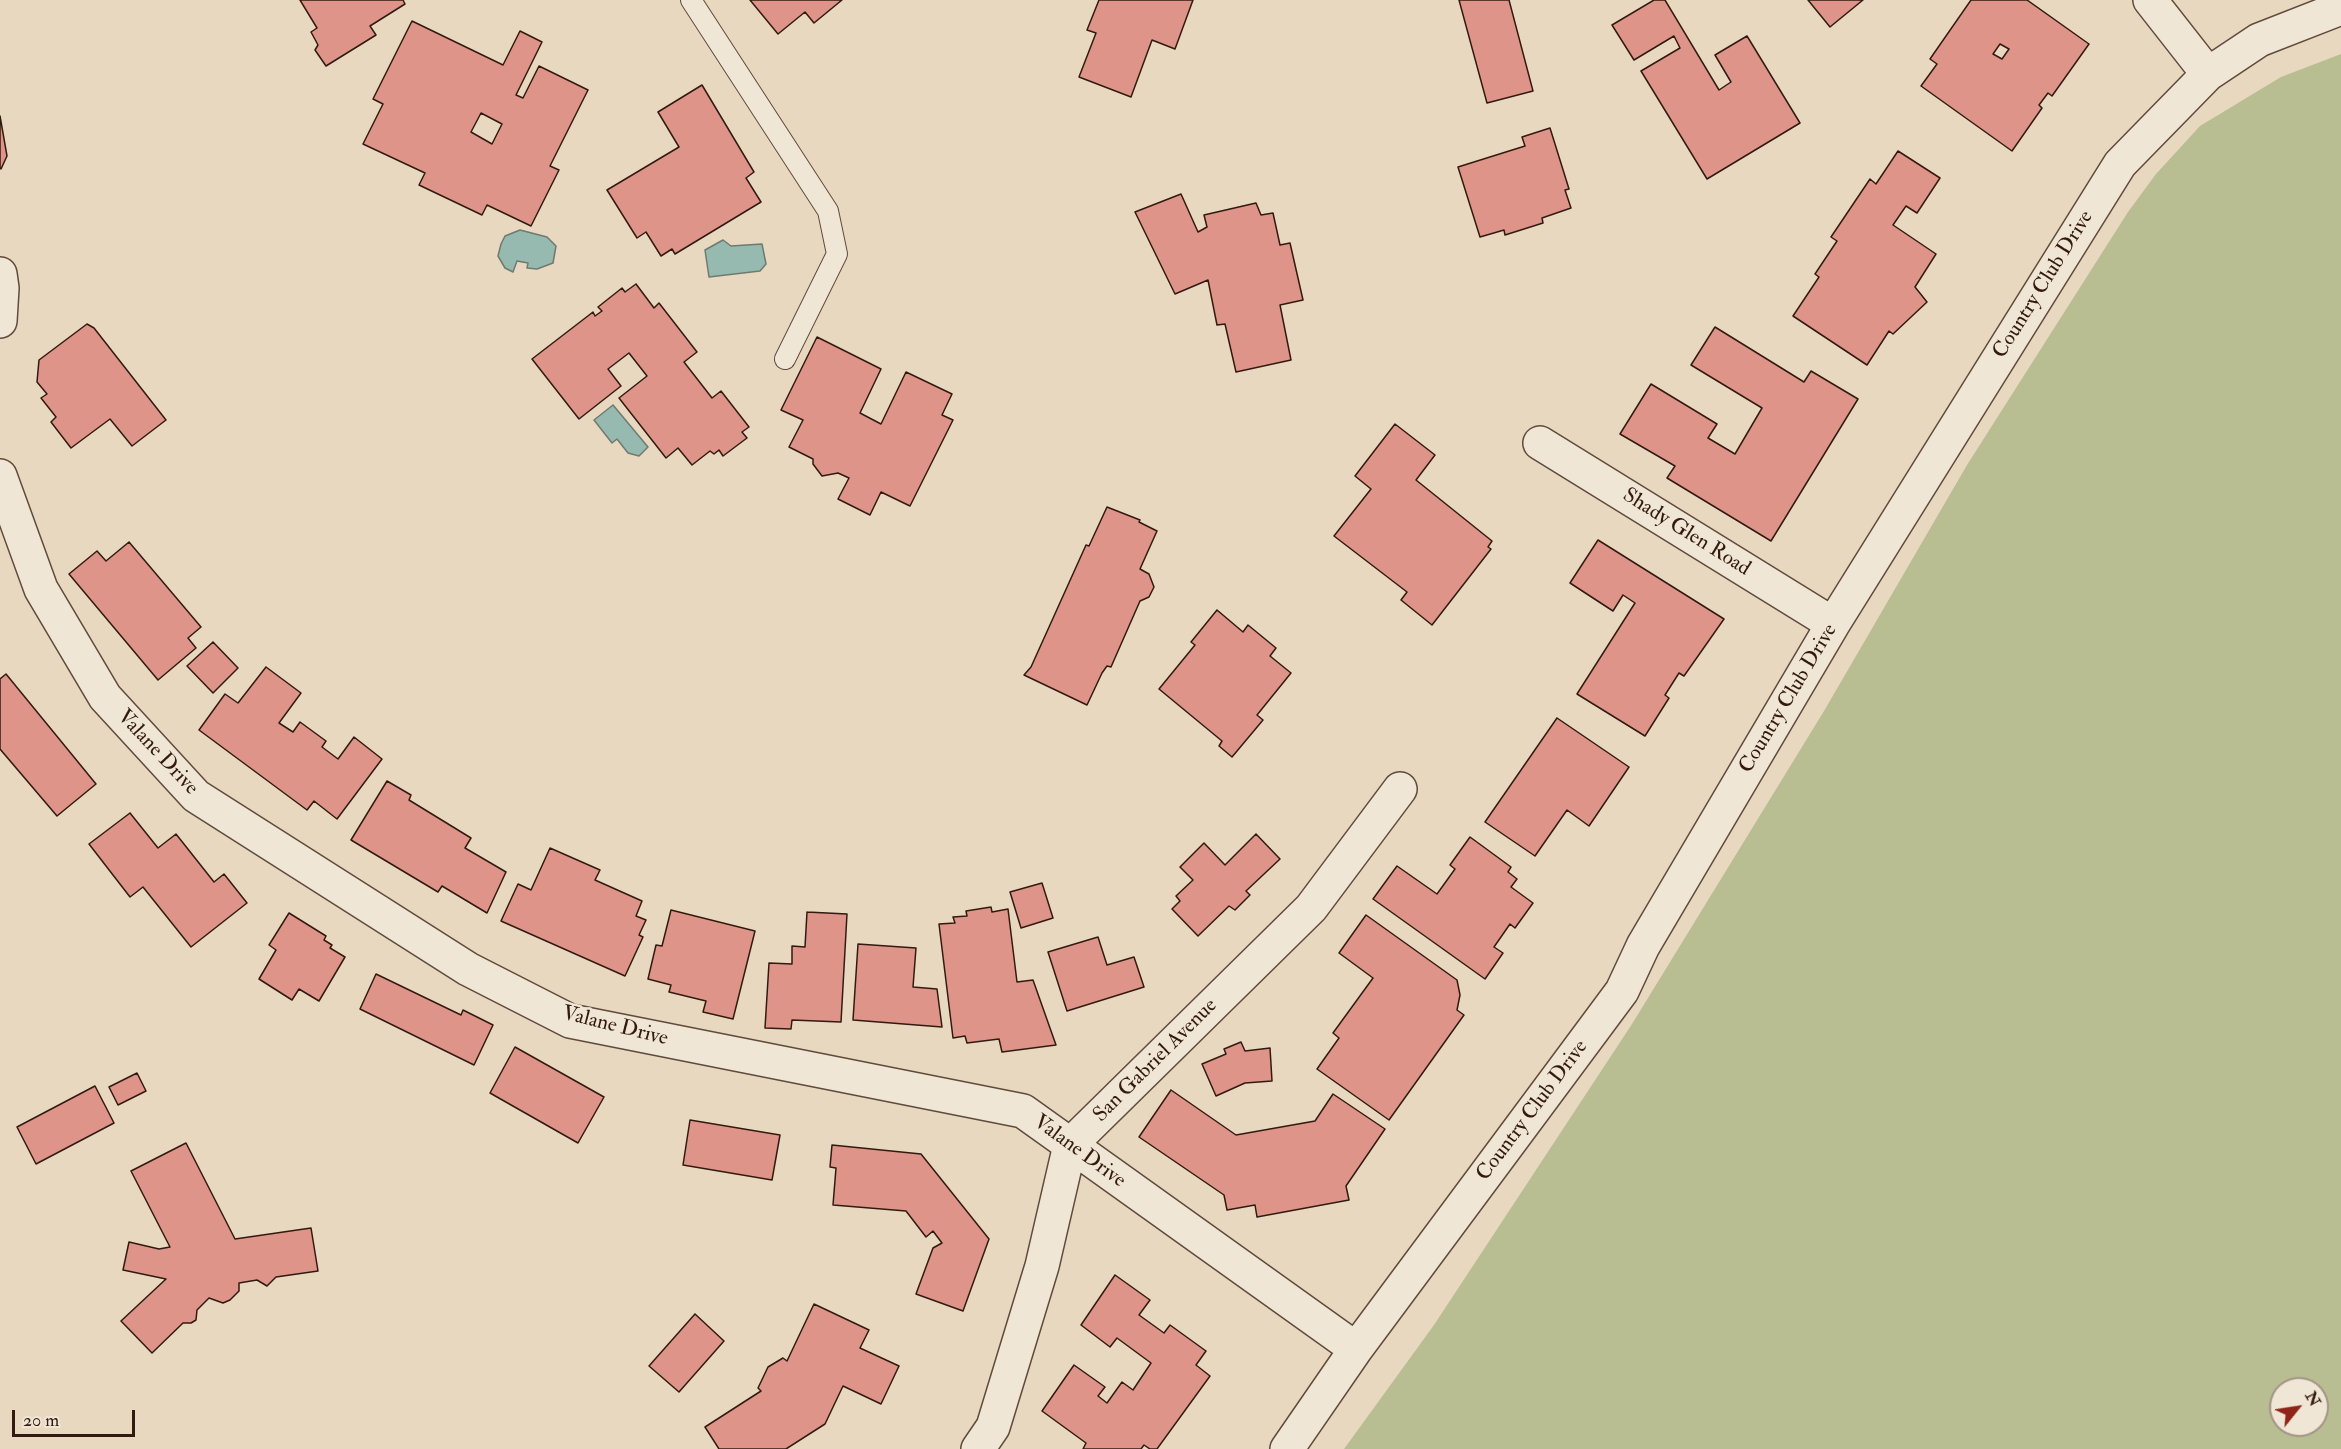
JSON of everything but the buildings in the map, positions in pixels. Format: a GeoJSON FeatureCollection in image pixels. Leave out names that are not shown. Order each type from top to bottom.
{"type":"FeatureCollection","features":[{"type":"Feature","properties":{"kind":"street"},"geometry":{"type":"LineString","coordinates":[[2150,0],[2208,74]]}},
{"type":"Feature","properties":{"kind":"street","name":"Country Club Drive"},"geometry":{"type":"LineString","coordinates":[[1287,1449],[1356,1349],[1622,991],[1644,946],[1833,624],[2120,164],[2208,74],[2259,40],[2341,8]]}},
{"type":"Feature","properties":{"kind":"street"},"geometry":{"type":"LineString","coordinates":[[0,274],[2,288],[0,321]]}},
{"type":"Feature","properties":{"kind":"street","name":"Shady Glen Road"},"geometry":{"type":"LineString","coordinates":[[1539,443],[1833,624]]}},
{"type":"Feature","properties":{"kind":"street","name":"Valane Drive"},"geometry":{"type":"LineString","coordinates":[[0,476],[41,589],[105,698],[195,796],[468,969],[570,1021],[1023,1111],[1356,1349]]}},
{"type":"Feature","properties":{"kind":"street","name":"San Gabriel Avenue"},"geometry":{"type":"LineString","coordinates":[[1070,1145],[1311,908],[1400,789]]}},
{"type":"Feature","properties":{"kind":"street"},"geometry":{"type":"LineString","coordinates":[[978,1449],[993,1427],[1042,1266],[1070,1145]]}},
{"type":"Feature","properties":{"kind":"lane"},"geometry":{"type":"LineString","coordinates":[[691,0],[828,211],[837,254],[785,359]]}},
{"type":"Feature","properties":{"kind":"green space"},"geometry":{"type":"Polygon","coordinates":[[[2341,54],[2341,1449],[1344,1449],[1434,1325],[1632,1024],[1824,711],[1967,465],[2128,212],[2156,174],[2200,126],[2281,77],[2341,54]]]}},
{"type":"Feature","properties":{"kind":"water"},"geometry":{"type":"Polygon","coordinates":[[[520,230],[547,237],[556,246],[553,263],[537,269],[527,268],[528,263],[517,261],[513,272],[505,268],[498,256],[501,244],[505,236],[520,230]]]}},
{"type":"Feature","properties":{"kind":"water"},"geometry":{"type":"Polygon","coordinates":[[[723,240],[731,246],[762,244],[766,264],[760,271],[709,277],[705,250],[723,240]]]}},
{"type":"Feature","properties":{"kind":"water"},"geometry":{"type":"Polygon","coordinates":[[[613,405],[648,447],[639,456],[628,453],[617,439],[612,443],[594,420],[613,405]]]}}]}
